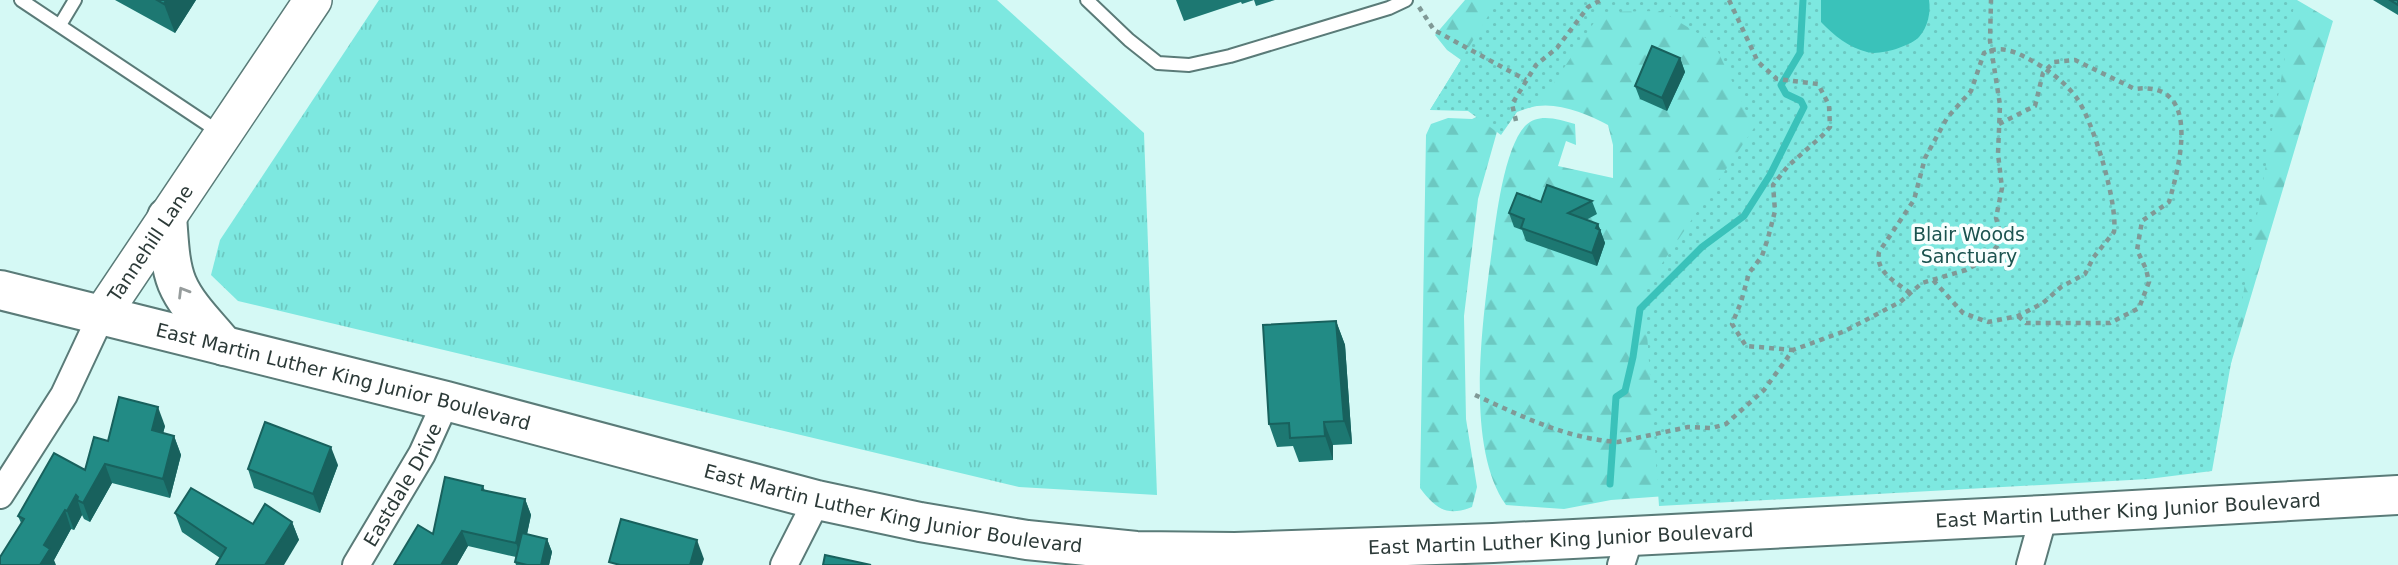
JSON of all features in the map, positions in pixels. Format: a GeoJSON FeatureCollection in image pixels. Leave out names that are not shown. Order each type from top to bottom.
{"type":"FeatureCollection","features":[{"type":"Feature","properties":{"kind":"main road"},"geometry":{"type":"LineString","coordinates":[[167,217],[172,266],[178,285],[184,297],[224,346]]}},
{"type":"Feature","properties":{"kind":"main road","name":"East Martin Luther King Junior Boulevard"},"geometry":{"type":"LineString","coordinates":[[0,290],[446,401],[817,500],[920,522],[1027,540],[1136,551],[1625,551],[2044,515],[2398,495]]}},
{"type":"Feature","properties":{"kind":"street","name":"Tannehill Lane"},"geometry":{"type":"LineString","coordinates":[[0,495],[64,395],[101,316],[313,0]]}},
{"type":"Feature","properties":{"kind":"street","name":"Eastdale Drive"},"geometry":{"type":"LineString","coordinates":[[356,565],[422,454],[446,401]]}},
{"type":"Feature","properties":{"kind":"street"},"geometry":{"type":"LineString","coordinates":[[784,565],[817,500]]}},
{"type":"Feature","properties":{"kind":"street"},"geometry":{"type":"LineString","coordinates":[[2030,565],[2044,515]]}},
{"type":"Feature","properties":{"kind":"lane"},"geometry":{"type":"LineString","coordinates":[[21,0],[222,135]]}},
{"type":"Feature","properties":{"kind":"lane"},"geometry":{"type":"LineString","coordinates":[[60,25],[75,0]]}},
{"type":"Feature","properties":{"kind":"lane"},"geometry":{"type":"LineString","coordinates":[[1087,0],[1158,63],[1189,65],[1230,56],[1389,8],[1406,0]]}},
{"type":"Feature","properties":{"kind":"path"},"geometry":{"type":"LineString","coordinates":[[1415,0],[1434,30],[1526,80]]}},
{"type":"Feature","properties":{"kind":"path"},"geometry":{"type":"LineString","coordinates":[[1516,121],[1513,104],[1536,65],[1557,48],[1588,7],[1601,0]]}},
{"type":"Feature","properties":{"kind":"path"},"geometry":{"type":"LineString","coordinates":[[1729,0],[1758,62],[1777,79],[1818,84],[1829,105],[1830,127],[1788,166],[1773,185],[1775,211],[1768,238],[1762,256],[1749,273],[1732,324],[1746,346],[1793,350],[1845,331],[1900,302],[1922,283],[1966,270],[1988,258],[1997,246],[2001,236],[1996,218],[2002,188],[1998,154],[2000,105],[1992,49],[1991,0]]}},
{"type":"Feature","properties":{"kind":"path"},"geometry":{"type":"LineString","coordinates":[[1910,293],[1880,268],[1877,261],[1879,252],[1914,200],[1925,158],[1947,118],[1971,91],[1984,53],[1992,49],[2016,52],[2047,69],[2077,98],[2101,152],[2115,227],[2085,274],[2062,287],[2043,303],[2018,316],[1988,322],[1963,313],[1933,280]]}},
{"type":"Feature","properties":{"kind":"path"},"geometry":{"type":"LineString","coordinates":[[1999,124],[2035,106],[2043,73],[2054,62],[2075,60],[2135,89],[2164,92],[2180,110],[2182,138],[2169,202],[2142,221],[2137,250],[2149,282],[2139,309],[2110,323],[2026,323],[2018,316]]}},
{"type":"Feature","properties":{"kind":"path"},"geometry":{"type":"LineString","coordinates":[[1475,395],[1545,427],[1618,442],[1688,427],[1712,428],[1726,424],[1764,390],[1793,350]]}},
{"type":"Feature","properties":{"kind":"green space"},"geometry":{"type":"Polygon","coordinates":[[[379,0],[997,0],[1144,133],[1157,495],[1019,487],[238,301],[211,275],[220,240],[379,0]]]}},
{"type":"Feature","properties":{"kind":"green space","name":"Blair Woods Sanctuary"},"geometry":{"type":"Polygon","coordinates":[[[1465,0],[2297,0],[2333,21],[2201,464],[1763,489],[1611,500],[1564,509],[1506,505],[1493,480],[1485,450],[1480,381],[1488,277],[1506,167],[1518,137],[1525,126],[1536,119],[1549,118],[1575,124],[1576,145],[1566,141],[1558,166],[1613,178],[1613,145],[1608,125],[1580,112],[1559,107],[1430,110],[1461,60],[1447,50],[1435,35],[1465,0]]]}},
{"type":"Feature","properties":{"kind":"green space","name":"Blair Woods Sanctuary"},"geometry":{"type":"Polygon","coordinates":[[[1498,0],[2295,0],[2212,471],[2148,479],[1659,506],[1644,290],[1754,128],[1714,43],[1661,11],[1601,12],[1540,104],[1517,112],[1501,135],[1468,111],[1430,110],[1498,0]]]}},
{"type":"Feature","properties":{"kind":"green space"},"geometry":{"type":"Polygon","coordinates":[[[1487,112],[1500,121],[1478,199],[1464,316],[1466,419],[1477,487],[1472,507],[1449,511],[1437,506],[1420,488],[1426,135],[1431,124],[1448,118],[1472,119],[1487,112]]]}},
{"type":"Feature","properties":{"kind":"shaded area"},"geometry":{"type":"Polygon","coordinates":[[[1821,0],[1929,0],[1929,14],[1925,29],[1915,40],[1895,49],[1872,53],[1848,44],[1821,22],[1821,0]]]}},
{"type":"Feature","properties":{"kind":"building"},"geometry":{"type":"Polygon","coordinates":[[[1652,46],[1680,58],[1662,98],[1635,86],[1652,46]]]}},
{"type":"Feature","properties":{"kind":"building"},"geometry":{"type":"Polygon","coordinates":[[[1547,185],[1592,201],[1568,213],[1598,224],[1596,228],[1600,230],[1592,253],[1521,228],[1524,219],[1509,213],[1517,193],[1541,202],[1547,185]]]}},
{"type":"Feature","properties":{"kind":"building"},"geometry":{"type":"Polygon","coordinates":[[[1336,321],[1344,421],[1324,422],[1325,436],[1290,438],[1289,423],[1269,424],[1263,325],[1336,321]]]}},
{"type":"Feature","properties":{"kind":"building"},"geometry":{"type":"Polygon","coordinates":[[[119,397],[158,407],[152,430],[174,436],[163,479],[105,464],[83,503],[77,500],[76,495],[67,511],[65,510],[44,545],[50,549],[40,565],[0,565],[0,557],[24,519],[18,516],[54,453],[85,470],[94,437],[108,441],[119,397]]]}},
{"type":"Feature","properties":{"kind":"building"},"geometry":{"type":"Polygon","coordinates":[[[265,422],[331,447],[313,494],[248,469],[265,422]]]}},
{"type":"Feature","properties":{"kind":"building"},"geometry":{"type":"Polygon","coordinates":[[[445,477],[483,486],[482,490],[525,499],[516,543],[462,531],[441,565],[394,565],[418,525],[433,534],[445,477]]]}},
{"type":"Feature","properties":{"kind":"building"},"geometry":{"type":"Polygon","coordinates":[[[191,488],[253,524],[265,504],[292,522],[265,565],[216,565],[226,548],[175,513],[191,488]]]}},
{"type":"Feature","properties":{"kind":"building"},"geometry":{"type":"Polygon","coordinates":[[[621,519],[697,540],[690,565],[620,565],[609,562],[621,519]]]}},
{"type":"Feature","properties":{"kind":"building"},"geometry":{"type":"Polygon","coordinates":[[[522,533],[547,539],[541,565],[515,562],[522,533]]]}},
{"type":"Feature","properties":{"kind":"building"},"geometry":{"type":"Polygon","coordinates":[[[825,555],[871,565],[823,565],[825,555]]]}},
{"type":"Feature","properties":{"kind":"waterway"},"geometry":{"type":"LineString","coordinates":[[1610,484],[1616,397],[1625,391],[1640,309],[1702,247],[1744,216],[1770,175],[1804,107],[1801,101],[1786,94],[1781,85],[1800,53],[1803,0]]}}]}
